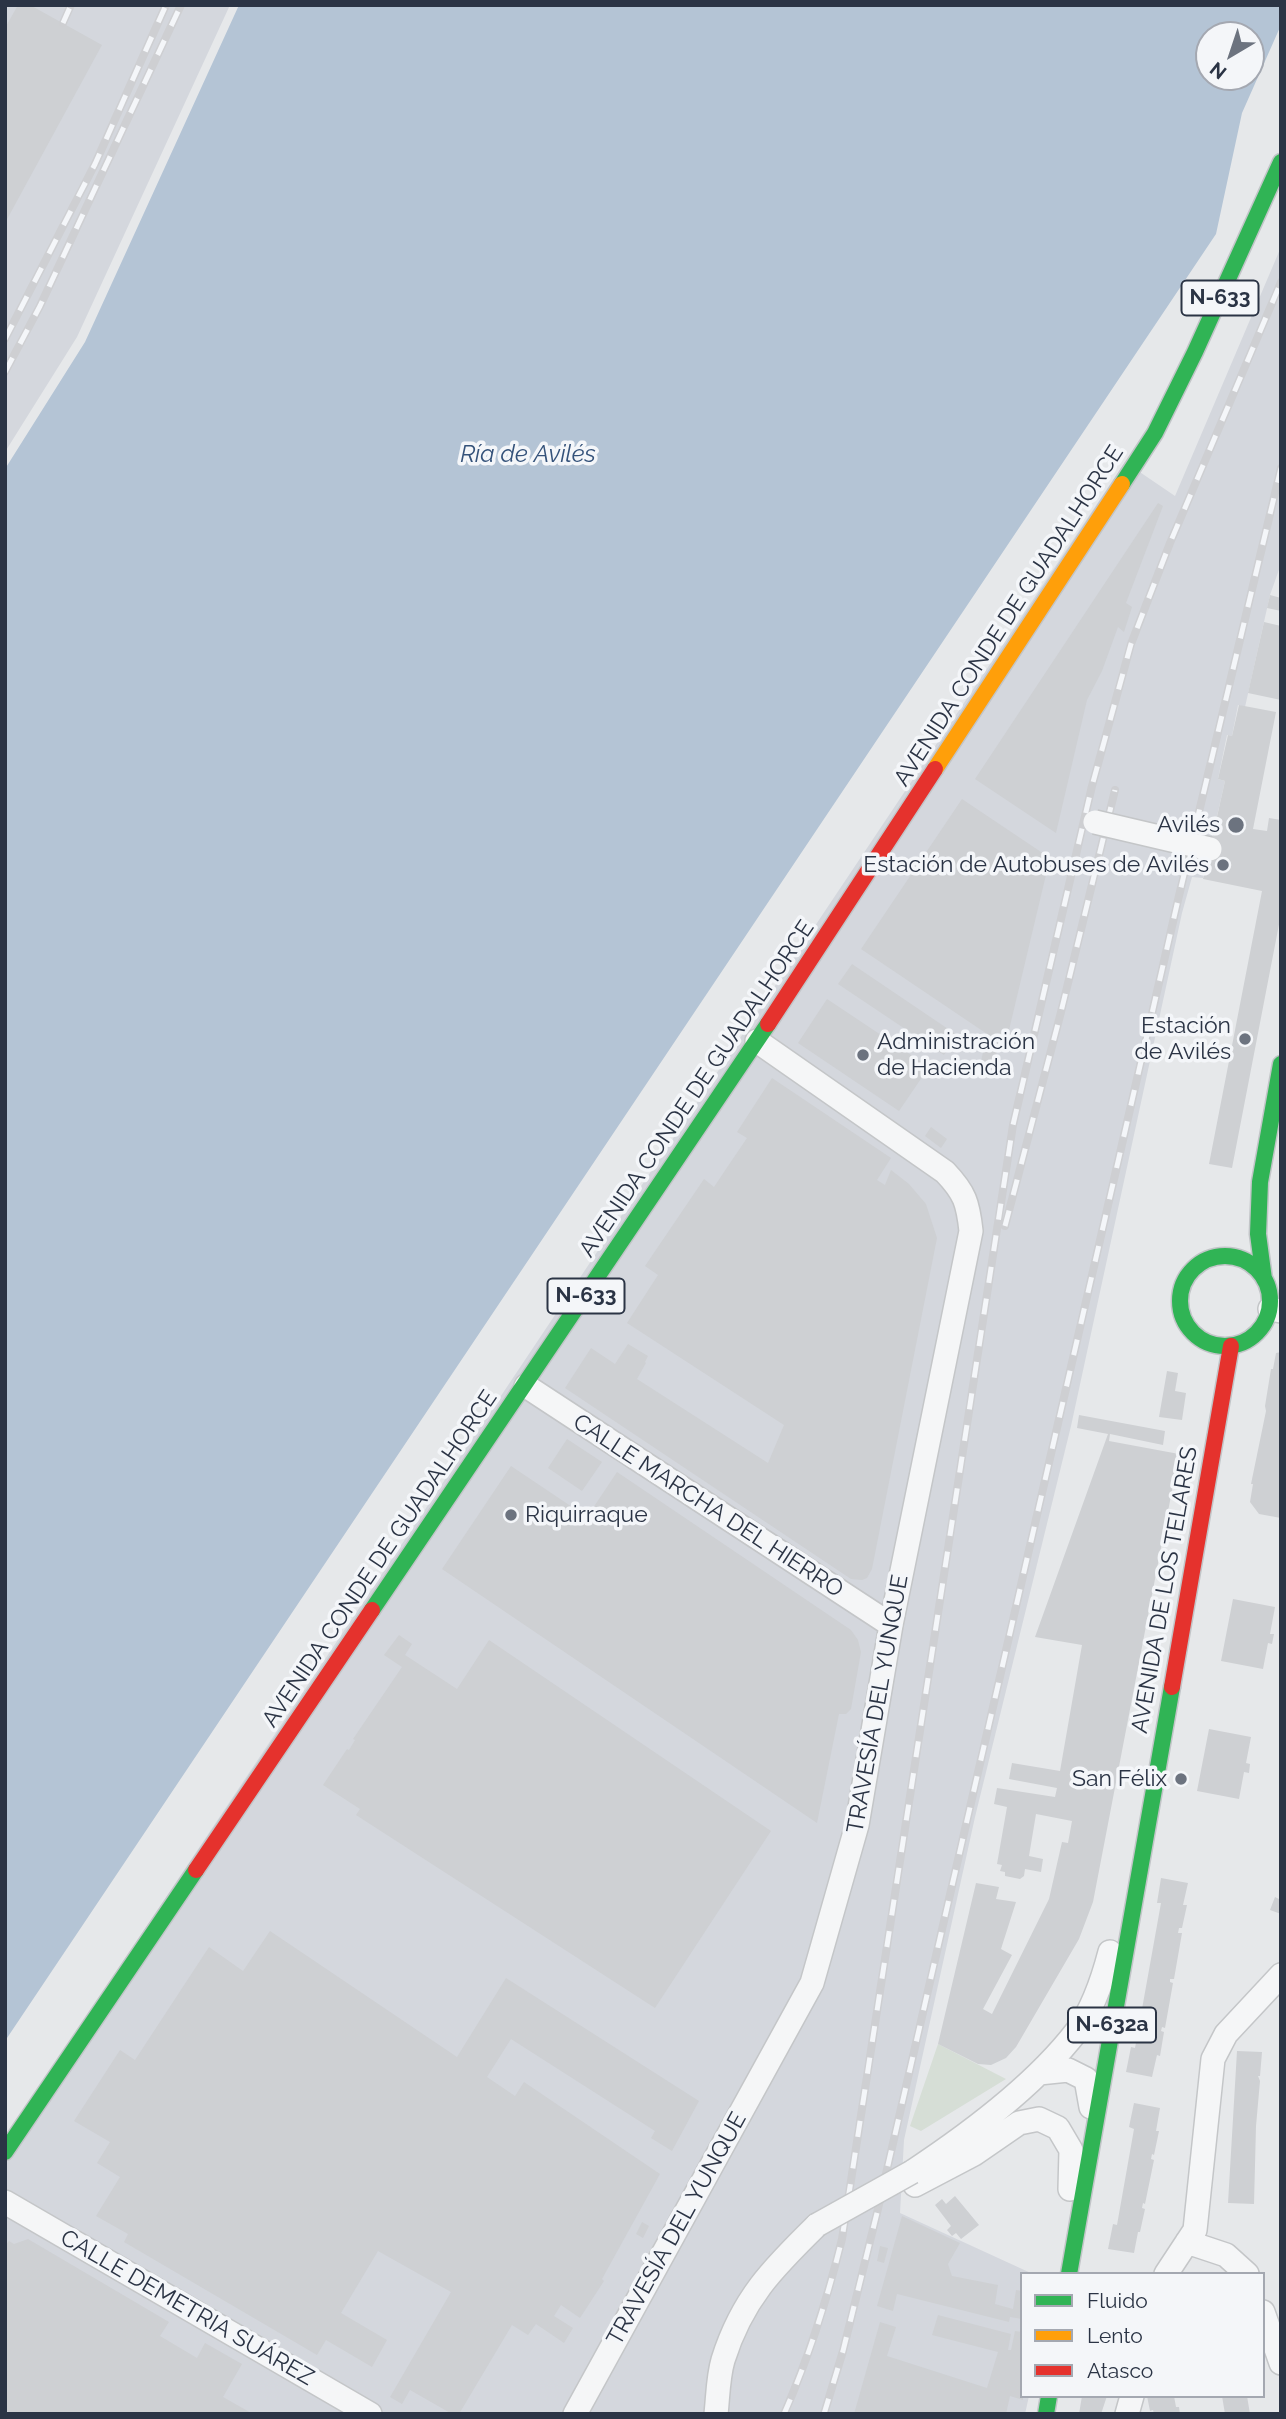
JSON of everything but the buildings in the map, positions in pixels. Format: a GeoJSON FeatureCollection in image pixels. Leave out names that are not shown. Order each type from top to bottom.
{"type":"FeatureCollection","features":[{"type":"Feature","properties":{"kind":"main road","name":"AVENIDA CONDE DE GUADALHORCE"},"geometry":{"type":"LineString","coordinates":[[5,2152],[757,1041],[1155,433],[1195,352],[1281,162]]}},
{"type":"Feature","properties":{"kind":"main road"},"geometry":{"type":"LineString","coordinates":[[1199,1338],[1213,1344],[1231,1346],[1246,1341],[1259,1332],[1275,1310],[1264,1279],[1258,1234],[1260,1182],[1281,1064]]}},
{"type":"Feature","properties":{"kind":"main road"},"geometry":{"type":"LineString","coordinates":[[1242,1213],[1260,1182]]}},
{"type":"Feature","properties":{"kind":"main road","name":"N-632a"},"geometry":{"type":"LineString","coordinates":[[1199,1338],[1188,1326],[1181,1308],[1181,1293],[1187,1278],[1224,1241]]}},
{"type":"Feature","properties":{"kind":"main road"},"geometry":{"type":"LineString","coordinates":[[1209,1258],[1224,1256],[1240,1259],[1254,1267],[1264,1279]]}},
{"type":"Feature","properties":{"kind":"main road","name":"AVENIDA DE LOS TELARES"},"geometry":{"type":"LineString","coordinates":[[1199,1338],[1220,1412]]}},
{"type":"Feature","properties":{"kind":"main road","name":"AVENIDA DE LOS TELARES"},"geometry":{"type":"LineString","coordinates":[[1155,1777],[1231,1346]]}},
{"type":"Feature","properties":{"kind":"main road","name":"N-632a"},"geometry":{"type":"LineString","coordinates":[[1069,2272],[1155,1777]]}},
{"type":"Feature","properties":{"kind":"street"},"geometry":{"type":"LineString","coordinates":[[1095,822],[1210,849]]}},
{"type":"Feature","properties":{"kind":"street","name":"TRAVESÍA DEL YUNQUE"},"geometry":{"type":"LineString","coordinates":[[575,2414],[812,1983],[857,1825],[891,1625],[971,1231],[968,1202],[959,1186],[945,1172],[757,1041]]}},
{"type":"Feature","properties":{"kind":"street","name":"CALLE MARCHA DEL HIERRO"},"geometry":{"type":"LineString","coordinates":[[526,1386],[891,1625]]}},
{"type":"Feature","properties":{"kind":"street"},"geometry":{"type":"LineString","coordinates":[[912,2179],[1039,2073],[1077,2030],[1103,1980],[1155,1777]]}},
{"type":"Feature","properties":{"kind":"street"},"geometry":{"type":"LineString","coordinates":[[1167,2272],[1195,2230],[1213,2059],[1226,2034],[1281,1975]]}},
{"type":"Feature","properties":{"kind":"street"},"geometry":{"type":"LineString","coordinates":[[1039,2073],[1068,2070],[1086,2079],[1094,2129]]}},
{"type":"Feature","properties":{"kind":"street"},"geometry":{"type":"LineString","coordinates":[[716,2414],[722,2362],[740,2314],[773,2268],[818,2232],[912,2179],[974,2154],[1019,2123],[1039,2119],[1058,2128],[1071,2150],[1069,2272]]}},
{"type":"Feature","properties":{"kind":"street","name":"CALLE DEMETRIA SUÁREZ"},"geometry":{"type":"LineString","coordinates":[[5,2203],[370,2414]]}},
{"type":"Feature","properties":{"kind":"street"},"geometry":{"type":"LineString","coordinates":[[1187,2242],[1227,2255],[1245,2272]]}},
{"type":"Feature","properties":{"kind":"street"},"geometry":{"type":"LineString","coordinates":[[1265,2318],[1281,2362]]}},
{"type":"Feature","properties":{"kind":"shaded area"},"geometry":{"type":"Polygon","coordinates":[[[5,5],[230,5],[77,337],[5,452],[5,5]]]}},
{"type":"Feature","properties":{"kind":"shaded area"},"geometry":{"type":"Polygon","coordinates":[[[1281,247],[1281,564],[1270,595],[1245,707],[1238,705],[1232,736],[1227,735],[1218,779],[1225,781],[1203,878],[1192,877],[1182,913],[1071,1426],[975,1817],[904,2140],[900,2213],[1029,2272],[1020,2272],[1020,2398],[1029,2398],[1025,2414],[5,2414],[5,2138],[1125,462],[1175,496],[1281,247]]]}},
{"type":"Feature","properties":{"kind":"shaded area"},"geometry":{"type":"Polygon","coordinates":[[[938,2044],[1006,2079],[921,2131],[910,2126],[938,2044]]]}},
{"type":"Feature","properties":{"kind":"water","name":"Ría de Avilés"},"geometry":{"type":"Polygon","coordinates":[[[239,5],[1281,5],[1281,25],[1265,61],[1265,21],[1195,21],[1195,91],[1252,91],[1242,113],[1216,234],[5,2041],[5,469],[85,342],[239,5]]]}},
{"type":"Feature","properties":{"kind":"railway"},"geometry":{"type":"LineString","coordinates":[[63,23],[71,5]]}},
{"type":"Feature","properties":{"kind":"railway"},"geometry":{"type":"LineString","coordinates":[[5,339],[95,164],[166,5]]}},
{"type":"Feature","properties":{"kind":"railway"},"geometry":{"type":"LineString","coordinates":[[5,372],[40,306],[181,5]]}},
{"type":"Feature","properties":{"kind":"railway"},"geometry":{"type":"LineString","coordinates":[[784,2414],[817,2328],[842,2239],[1013,1125],[1092,786],[1131,644],[1170,543],[1281,282]]}},
{"type":"Feature","properties":{"kind":"railway"},"geometry":{"type":"LineString","coordinates":[[824,2414],[843,2351],[877,2213],[1178,900],[1281,468]]}},
{"type":"Feature","properties":{"kind":"railway"},"geometry":{"type":"LineString","coordinates":[[1005,1226],[1115,790]]}},
{"type":"Feature","properties":{"kind":"traffic: fast"},"geometry":{"type":"LineString","coordinates":[[1122,484],[1155,433],[1195,352],[1281,162]]}},
{"type":"Feature","properties":{"kind":"traffic: fast"},"geometry":{"type":"LineString","coordinates":[[372,1610],[768,1024]]}},
{"type":"Feature","properties":{"kind":"traffic: fast"},"geometry":{"type":"LineString","coordinates":[[1264,1279],[1258,1234],[1260,1182],[1281,1064]]}},
{"type":"Feature","properties":{"kind":"traffic: fast"},"geometry":{"type":"LineString","coordinates":[[1225,1256],[1242,1260],[1257,1269],[1266,1284],[1270,1301],[1266,1318],[1257,1333],[1242,1342],[1225,1346],[1208,1342],[1193,1333],[1184,1318],[1180,1301],[1184,1284],[1193,1269],[1208,1260],[1225,1256]]}},
{"type":"Feature","properties":{"kind":"traffic: fast"},"geometry":{"type":"LineString","coordinates":[[1069,2272],[1172,1687]]}},
{"type":"Feature","properties":{"kind":"traffic: fast"},"geometry":{"type":"LineString","coordinates":[[5,2152],[196,1870]]}},
{"type":"Feature","properties":{"kind":"traffic: fast"},"geometry":{"type":"LineString","coordinates":[[1046,2414],[1049,2398]]}},
{"type":"Feature","properties":{"kind":"traffic: slow"},"geometry":{"type":"LineString","coordinates":[[935,769],[1122,484]]}},
{"type":"Feature","properties":{"kind":"traffic: jam"},"geometry":{"type":"LineString","coordinates":[[768,1024],[935,769]]}},
{"type":"Feature","properties":{"kind":"traffic: jam"},"geometry":{"type":"LineString","coordinates":[[1172,1687],[1231,1346]]}},
{"type":"Feature","properties":{"kind":"traffic: jam"},"geometry":{"type":"LineString","coordinates":[[196,1870],[372,1610]]}},
{"type":"Feature","properties":{"kind":"place","name":"Avilés"},"geometry":{"type":"Point","coordinates":[1236,825]}},
{"type":"Feature","properties":{"kind":"place","name":"Estación de Autobuses de Avilés"},"geometry":{"type":"Point","coordinates":[1223,865]}},
{"type":"Feature","properties":{"kind":"place","name":"Estación de Avilés"},"geometry":{"type":"Point","coordinates":[1245,1039]}},
{"type":"Feature","properties":{"kind":"place","name":"Administración de Hacienda"},"geometry":{"type":"Point","coordinates":[863,1055]}},
{"type":"Feature","properties":{"kind":"place","name":"Riquirraque"},"geometry":{"type":"Point","coordinates":[511,1515]}},
{"type":"Feature","properties":{"kind":"place","name":"San Félix"},"geometry":{"type":"Point","coordinates":[1181,1779]}}]}
